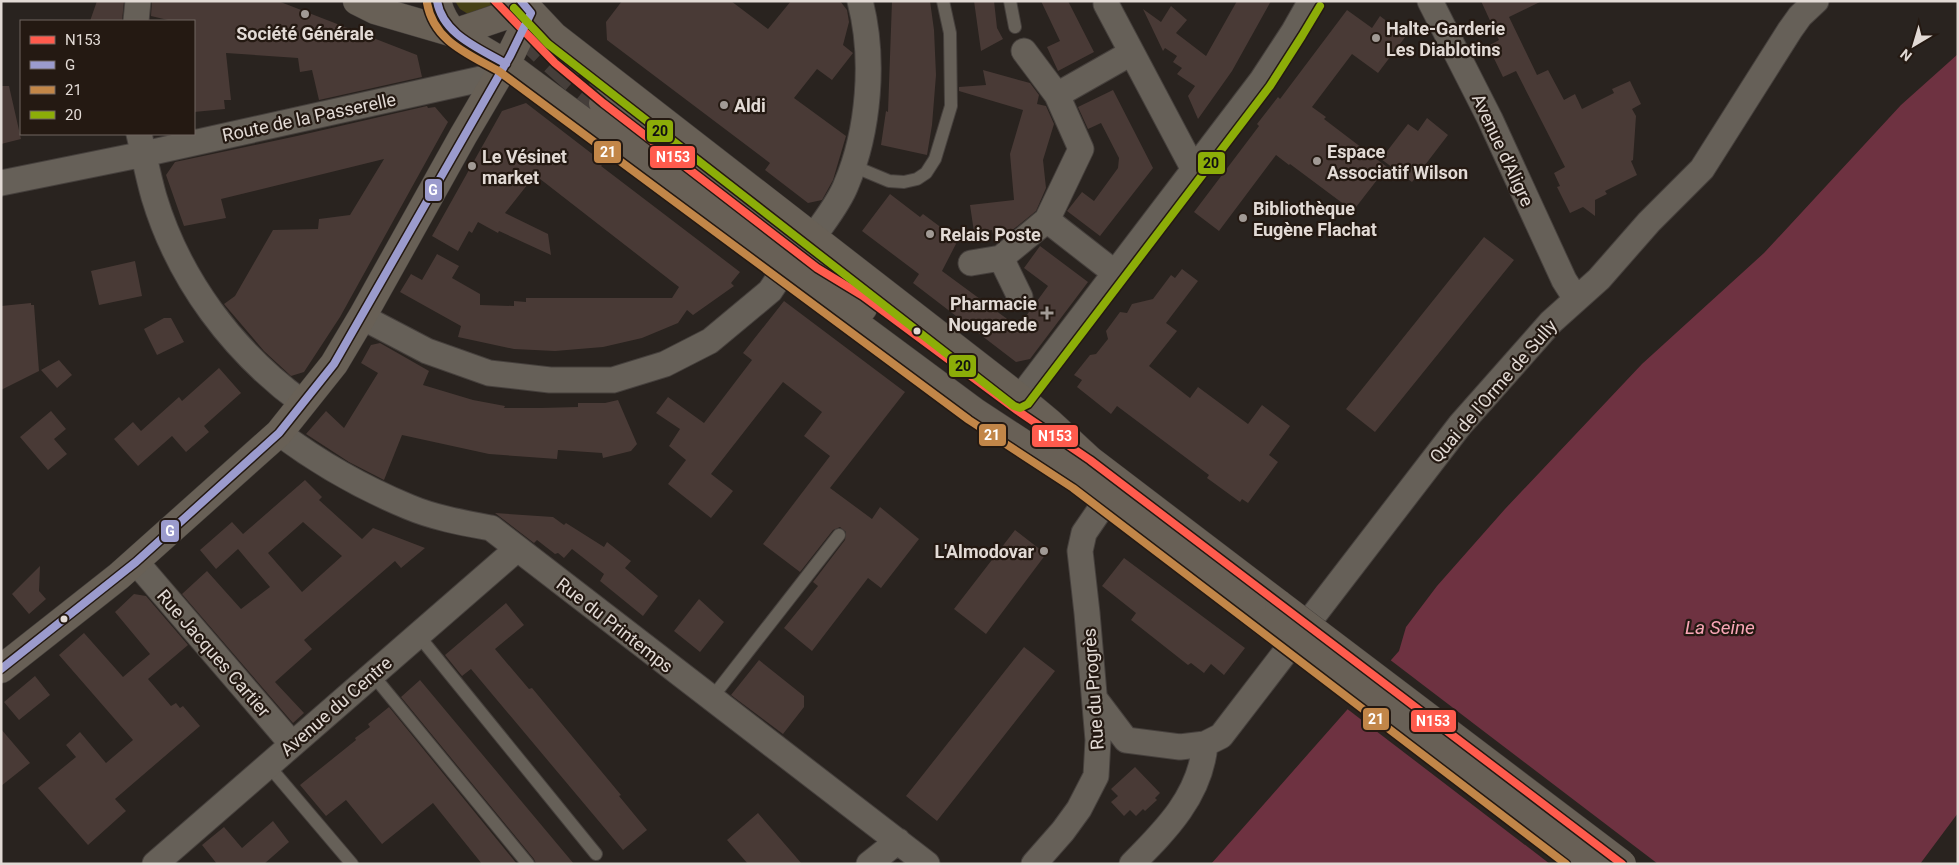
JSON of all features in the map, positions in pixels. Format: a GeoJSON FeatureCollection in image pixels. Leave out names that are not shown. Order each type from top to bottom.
{"type":"FeatureCollection","features":[{"type":"Feature","properties":{"kind":"main road"},"geometry":{"type":"LineString","coordinates":[[357,1],[376,10],[454,34],[526,7]]}},
{"type":"Feature","properties":{"kind":"main road"},"geometry":{"type":"LineString","coordinates":[[437,1],[439,12],[444,22],[454,34],[502,69],[541,90],[975,412],[1084,470]]}},
{"type":"Feature","properties":{"kind":"main road"},"geometry":{"type":"LineString","coordinates":[[526,7],[554,36],[814,236],[1050,423],[1106,501],[1272,613],[1582,864]]}},
{"type":"Feature","properties":{"kind":"main road"},"geometry":{"type":"LineString","coordinates":[[1,669],[136,562],[279,433],[334,364],[502,69],[526,7]]}},
{"type":"Feature","properties":{"kind":"main road"},"geometry":{"type":"LineString","coordinates":[[603,103],[1009,420],[1084,470],[1272,613],[1622,864]]}},
{"type":"Feature","properties":{"kind":"main road"},"geometry":{"type":"LineString","coordinates":[[816,268],[844,284],[890,315],[1018,412],[1084,470]]}},
{"type":"Feature","properties":{"kind":"main road"},"geometry":{"type":"LineString","coordinates":[[1,689],[71,626],[104,589]]}},
{"type":"Feature","properties":{"kind":"street"},"geometry":{"type":"LineString","coordinates":[[136,20],[138,1]]}},
{"type":"Feature","properties":{"kind":"street"},"geometry":{"type":"LineString","coordinates":[[814,236],[846,186],[864,126],[867,96],[867,52],[864,16],[860,1]]}},
{"type":"Feature","properties":{"kind":"street"},"geometry":{"type":"LineString","coordinates":[[1020,398],[1262,80],[1294,32],[1311,1]]}},
{"type":"Feature","properties":{"kind":"street","name":"Avenue d'Aligre"},"geometry":{"type":"LineString","coordinates":[[1430,1],[1490,119],[1564,280],[1576,299]]}},
{"type":"Feature","properties":{"kind":"street","name":"Quai de l'Orme de Sully"},"geometry":{"type":"LineString","coordinates":[[1205,744],[1221,736],[1233,721],[1460,424],[1551,322],[1599,279],[1639,232],[1702,169],[1790,30],[1800,16],[1816,1]]}},
{"type":"Feature","properties":{"kind":"street"},"geometry":{"type":"LineString","coordinates":[[1106,4],[1194,170]]}},
{"type":"Feature","properties":{"kind":"street"},"geometry":{"type":"LineString","coordinates":[[971,263],[1001,258],[1047,220],[1081,149],[1057,95],[1024,51]]}},
{"type":"Feature","properties":{"kind":"street"},"geometry":{"type":"LineString","coordinates":[[1057,95],[1131,53]]}},
{"type":"Feature","properties":{"kind":"street","name":"Route de la Passerelle"},"geometry":{"type":"LineString","coordinates":[[195,133],[502,69]]}},
{"type":"Feature","properties":{"kind":"street","name":"Route de la Passerelle"},"geometry":{"type":"LineString","coordinates":[[1,183],[141,144],[184,135]]}},
{"type":"Feature","properties":{"kind":"street"},"geometry":{"type":"LineString","coordinates":[[141,144],[155,198],[181,261],[199,294],[220,325],[246,354],[274,382],[303,403]]}},
{"type":"Feature","properties":{"kind":"street"},"geometry":{"type":"LineString","coordinates":[[1047,220],[1115,273]]}},
{"type":"Feature","properties":{"kind":"street"},"geometry":{"type":"LineString","coordinates":[[1001,258],[1020,297]]}},
{"type":"Feature","properties":{"kind":"street"},"geometry":{"type":"LineString","coordinates":[[362,317],[427,351],[489,373],[550,380],[613,380],[665,364],[710,341],[770,290],[784,270]]}},
{"type":"Feature","properties":{"kind":"street","name":"Rue du Printemps"},"geometry":{"type":"LineString","coordinates":[[279,433],[330,468],[366,488],[411,508],[456,522],[491,528],[927,864]]}},
{"type":"Feature","properties":{"kind":"street","name":"Rue du Progrès"},"geometry":{"type":"LineString","coordinates":[[1034,864],[1063,831],[1079,809],[1096,776],[1098,766],[1095,699],[1080,551],[1084,533],[1106,501]]}},
{"type":"Feature","properties":{"kind":"street","name":"Avenue du Centre"},"geometry":{"type":"LineString","coordinates":[[155,864],[517,549]]}},
{"type":"Feature","properties":{"kind":"street","name":"Rue Jacques Cartier"},"geometry":{"type":"LineString","coordinates":[[136,562],[292,744]]}},
{"type":"Feature","properties":{"kind":"street"},"geometry":{"type":"LineString","coordinates":[[1095,699],[1126,740],[1180,747],[1205,744],[1204,758],[1191,794],[1174,821],[1132,864]]}},
{"type":"Feature","properties":{"kind":"street"},"geometry":{"type":"LineString","coordinates":[[1098,766],[1126,740]]}},
{"type":"Feature","properties":{"kind":"street"},"geometry":{"type":"LineString","coordinates":[[870,864],[898,841]]}},
{"type":"Feature","properties":{"kind":"lane"},"geometry":{"type":"LineString","coordinates":[[853,166],[889,181],[904,182],[917,179],[926,172],[935,159],[951,106],[950,33],[943,1]]}},
{"type":"Feature","properties":{"kind":"lane"},"geometry":{"type":"LineString","coordinates":[[1010,1],[1015,27]]}},
{"type":"Feature","properties":{"kind":"lane"},"geometry":{"type":"LineString","coordinates":[[814,236],[844,284]]}},
{"type":"Feature","properties":{"kind":"lane"},"geometry":{"type":"LineString","coordinates":[[711,699],[839,535]]}},
{"type":"Feature","properties":{"kind":"lane"},"geometry":{"type":"LineString","coordinates":[[418,635],[596,854]]}},
{"type":"Feature","properties":{"kind":"lane"},"geometry":{"type":"LineString","coordinates":[[372,674],[528,864]]}},
{"type":"Feature","properties":{"kind":"lane"},"geometry":{"type":"LineString","coordinates":[[268,764],[352,864]]}},
{"type":"Feature","properties":{"kind":"shaded area"},"geometry":{"type":"Polygon","coordinates":[[[455,1],[504,1],[506,4],[468,14],[460,9],[455,1]]]}},
{"type":"Feature","properties":{"kind":"water","name":"La Seine"},"geometry":{"type":"Polygon","coordinates":[[[1958,54],[1958,813],[1920,864],[1211,864],[1399,651],[1406,627],[1437,586],[1505,509],[1642,364],[1764,253],[1901,105],[1958,54]]]}},
{"type":"Feature","properties":{"kind":"pier"},"geometry":{"type":"Polygon","coordinates":[[[1389,659],[1658,864],[1550,864],[1346,708],[1389,659]]]}},
{"type":"Feature","properties":{"kind":"building"},"geometry":{"type":"Polygon","coordinates":[[[97,1],[124,1],[122,20],[90,20],[97,1]]]}},
{"type":"Feature","properties":{"kind":"building"},"geometry":{"type":"Polygon","coordinates":[[[152,1],[278,1],[417,55],[422,77],[319,100],[312,70],[300,72],[298,58],[226,53],[231,100],[224,100],[225,109],[195,112],[195,20],[168,20],[151,16],[152,1]]]}},
{"type":"Feature","properties":{"kind":"building"},"geometry":{"type":"Polygon","coordinates":[[[622,1],[731,1],[768,29],[791,1],[840,1],[847,10],[849,22],[843,45],[853,53],[832,80],[817,69],[794,98],[846,136],[833,180],[822,200],[808,203],[765,170],[770,163],[607,40],[606,22],[622,1]]]}},
{"type":"Feature","properties":{"kind":"building"},"geometry":{"type":"Polygon","coordinates":[[[892,1],[930,1],[934,30],[936,75],[932,125],[927,155],[881,145],[886,111],[888,112],[892,1]]]}},
{"type":"Feature","properties":{"kind":"building"},"geometry":{"type":"Polygon","coordinates":[[[974,1],[994,1],[997,28],[1003,39],[981,51],[974,1]]]}},
{"type":"Feature","properties":{"kind":"building"},"geometry":{"type":"Polygon","coordinates":[[[1041,1],[1068,1],[1094,52],[1058,71],[1047,47],[1060,41],[1041,1]]]}},
{"type":"Feature","properties":{"kind":"building"},"geometry":{"type":"Polygon","coordinates":[[[1237,1],[1271,1],[1232,71],[1198,119],[1188,96],[1195,86],[1177,74],[1182,68],[1173,62],[1177,56],[1165,48],[1163,51],[1143,9],[1161,22],[1171,6],[1187,20],[1176,33],[1206,56],[1237,1]]]}},
{"type":"Feature","properties":{"kind":"building"},"geometry":{"type":"Polygon","coordinates":[[[1481,1],[1542,1],[1509,17],[1537,75],[1548,70],[1564,100],[1575,94],[1582,109],[1614,93],[1612,89],[1630,81],[1641,104],[1632,109],[1636,116],[1633,160],[1631,161],[1637,175],[1605,191],[1607,194],[1595,200],[1595,216],[1583,207],[1570,213],[1557,187],[1560,186],[1554,173],[1565,167],[1516,71],[1503,77],[1488,46],[1499,40],[1481,1]]]}},
{"type":"Feature","properties":{"kind":"building"},"geometry":{"type":"Polygon","coordinates":[[[1347,10],[1372,28],[1380,16],[1406,36],[1378,73],[1352,54],[1312,107],[1326,117],[1324,119],[1387,167],[1353,211],[1276,155],[1219,231],[1194,212],[1259,126],[1257,124],[1278,97],[1280,99],[1347,10]]]}},
{"type":"Feature","properties":{"kind":"building"},"geometry":{"type":"Polygon","coordinates":[[[983,70],[1030,83],[1039,95],[1037,104],[1046,106],[1054,124],[1043,160],[1046,188],[1036,211],[1005,236],[999,237],[998,234],[993,234],[992,230],[974,232],[970,205],[1014,200],[1010,154],[1023,110],[959,91],[959,87],[986,85],[983,70]]]}},
{"type":"Feature","properties":{"kind":"building"},"geometry":{"type":"Polygon","coordinates":[[[1,86],[9,86],[21,139],[1,144],[1,86]]]}},
{"type":"Feature","properties":{"kind":"building"},"geometry":{"type":"Polygon","coordinates":[[[1113,90],[1153,168],[1100,236],[1067,211],[1082,192],[1094,201],[1118,168],[1119,158],[1101,123],[1088,129],[1078,107],[1113,90]]]}},
{"type":"Feature","properties":{"kind":"building"},"geometry":{"type":"Polygon","coordinates":[[[526,103],[604,163],[601,166],[740,272],[731,283],[734,286],[693,315],[687,310],[678,323],[642,338],[603,347],[555,351],[514,349],[458,337],[461,326],[400,292],[411,274],[422,280],[437,254],[459,266],[452,278],[480,294],[480,305],[514,306],[514,301],[526,302],[526,298],[672,298],[679,287],[535,175],[505,213],[548,234],[551,255],[499,231],[498,233],[478,222],[472,233],[469,231],[458,251],[432,236],[502,111],[526,103]]]}},
{"type":"Feature","properties":{"kind":"building"},"geometry":{"type":"Polygon","coordinates":[[[427,106],[428,108],[435,107],[448,122],[340,317],[304,372],[291,376],[264,351],[224,304],[235,296],[273,230],[318,229],[319,219],[350,215],[384,159],[221,199],[226,218],[184,226],[166,175],[175,162],[427,106]]]}},
{"type":"Feature","properties":{"kind":"building"},"geometry":{"type":"Polygon","coordinates":[[[1427,118],[1448,135],[1412,182],[1381,159],[1408,124],[1418,131],[1427,118]]]}},
{"type":"Feature","properties":{"kind":"building"},"geometry":{"type":"Polygon","coordinates":[[[890,194],[920,217],[923,214],[958,240],[942,271],[1018,327],[1048,286],[1024,268],[1040,246],[1088,282],[1030,359],[1016,362],[913,283],[919,274],[862,231],[890,194]]]}},
{"type":"Feature","properties":{"kind":"building"},"geometry":{"type":"Polygon","coordinates":[[[1484,237],[1514,260],[1375,432],[1346,409],[1484,237]]]}},
{"type":"Feature","properties":{"kind":"building"},"geometry":{"type":"Polygon","coordinates":[[[135,261],[142,296],[99,305],[91,271],[135,261]]]}},
{"type":"Feature","properties":{"kind":"building"},"geometry":{"type":"Polygon","coordinates":[[[1182,269],[1198,281],[1166,323],[1177,331],[1149,366],[1190,398],[1198,387],[1248,424],[1262,405],[1290,426],[1269,455],[1278,462],[1248,503],[1242,499],[1240,502],[1207,478],[1209,475],[1117,406],[1111,414],[1077,387],[1082,380],[1074,375],[1090,355],[1096,354],[1108,339],[1106,331],[1120,312],[1127,313],[1132,304],[1153,299],[1171,275],[1175,278],[1182,269]]]}},
{"type":"Feature","properties":{"kind":"building"},"geometry":{"type":"Polygon","coordinates":[[[784,301],[905,392],[830,488],[872,519],[880,507],[919,539],[881,588],[868,578],[812,651],[784,628],[818,586],[813,582],[845,540],[846,532],[840,527],[833,530],[800,572],[763,544],[830,456],[804,436],[822,412],[783,382],[711,474],[733,491],[711,518],[668,484],[686,460],[669,446],[680,429],[656,413],[668,397],[704,423],[752,360],[743,353],[784,301]]]}},
{"type":"Feature","properties":{"kind":"building"},"geometry":{"type":"Polygon","coordinates":[[[31,303],[31,305],[34,305],[39,371],[1,390],[1,306],[31,303]]]}},
{"type":"Feature","properties":{"kind":"building"},"geometry":{"type":"Polygon","coordinates":[[[164,318],[171,318],[184,342],[157,355],[144,329],[164,318]]]}},
{"type":"Feature","properties":{"kind":"building"},"geometry":{"type":"Polygon","coordinates":[[[380,343],[429,371],[423,385],[473,400],[505,406],[504,408],[578,407],[578,403],[605,403],[618,400],[637,444],[631,451],[603,458],[602,453],[558,450],[557,459],[489,454],[402,435],[384,480],[349,462],[306,434],[326,411],[344,428],[378,373],[361,363],[371,345],[380,343]]]}},
{"type":"Feature","properties":{"kind":"building"},"geometry":{"type":"Polygon","coordinates":[[[59,360],[72,375],[57,388],[41,370],[59,360]]]}},
{"type":"Feature","properties":{"kind":"building"},"geometry":{"type":"Polygon","coordinates":[[[219,368],[241,393],[204,426],[209,432],[186,452],[172,436],[138,466],[114,439],[133,422],[141,431],[179,397],[182,401],[219,368]]]}},
{"type":"Feature","properties":{"kind":"building"},"geometry":{"type":"Polygon","coordinates":[[[51,411],[66,429],[54,439],[67,454],[48,470],[20,437],[51,411]]]}},
{"type":"Feature","properties":{"kind":"building"},"geometry":{"type":"Polygon","coordinates":[[[305,480],[322,497],[319,500],[362,539],[373,528],[425,548],[401,568],[395,561],[304,640],[312,649],[275,682],[304,713],[293,723],[182,594],[207,571],[241,609],[270,587],[238,549],[216,569],[200,550],[232,522],[243,534],[305,480]],[[303,522],[268,553],[302,592],[342,556],[303,522]]]}},
{"type":"Feature","properties":{"kind":"building"},"geometry":{"type":"Polygon","coordinates":[[[495,513],[553,517],[604,547],[607,542],[631,561],[625,568],[658,596],[643,616],[600,581],[604,574],[572,549],[564,558],[558,553],[555,554],[537,540],[534,543],[495,513]]]}},
{"type":"Feature","properties":{"kind":"building"},"geometry":{"type":"Polygon","coordinates":[[[1015,530],[1046,554],[986,634],[954,609],[1015,530]]]}},
{"type":"Feature","properties":{"kind":"building"},"geometry":{"type":"Polygon","coordinates":[[[1124,558],[1245,648],[1224,675],[1211,664],[1204,673],[1191,663],[1188,665],[1131,620],[1136,613],[1102,586],[1124,558]]]}},
{"type":"Feature","properties":{"kind":"building"},"geometry":{"type":"Polygon","coordinates":[[[40,566],[39,591],[46,599],[29,614],[12,594],[40,566]]]}},
{"type":"Feature","properties":{"kind":"building"},"geometry":{"type":"Polygon","coordinates":[[[134,594],[146,596],[188,645],[148,679],[171,706],[176,703],[180,708],[183,706],[200,726],[115,799],[126,811],[88,845],[38,788],[76,757],[66,745],[80,732],[106,763],[133,740],[59,655],[84,633],[123,677],[150,654],[115,612],[134,594]]]}},
{"type":"Feature","properties":{"kind":"building"},"geometry":{"type":"Polygon","coordinates":[[[699,599],[724,622],[700,652],[674,631],[699,599]]]}},
{"type":"Feature","properties":{"kind":"building"},"geometry":{"type":"Polygon","coordinates":[[[506,603],[524,625],[495,649],[529,689],[532,688],[621,795],[619,796],[647,830],[623,850],[471,669],[462,676],[445,655],[506,603]]]}},
{"type":"Feature","properties":{"kind":"building"},"geometry":{"type":"Polygon","coordinates":[[[1024,647],[1055,671],[937,821],[906,796],[1024,647]]]}},
{"type":"Feature","properties":{"kind":"building"},"geometry":{"type":"Polygon","coordinates":[[[759,660],[804,696],[804,707],[783,734],[731,695],[759,660]]]}},
{"type":"Feature","properties":{"kind":"building"},"geometry":{"type":"Polygon","coordinates":[[[35,676],[50,695],[19,720],[4,702],[35,676]]]}},
{"type":"Feature","properties":{"kind":"building"},"geometry":{"type":"Polygon","coordinates":[[[420,680],[574,864],[536,864],[534,859],[401,697],[420,680]]]}},
{"type":"Feature","properties":{"kind":"building"},"geometry":{"type":"Polygon","coordinates":[[[389,707],[517,864],[482,864],[433,803],[382,844],[346,800],[326,816],[300,785],[356,740],[355,738],[370,727],[368,724],[389,707]]]}},
{"type":"Feature","properties":{"kind":"building"},"geometry":{"type":"Polygon","coordinates":[[[1,729],[30,763],[1,786],[1,729]]]}},
{"type":"Feature","properties":{"kind":"building"},"geometry":{"type":"Polygon","coordinates":[[[1135,767],[1160,793],[1155,798],[1157,800],[1145,811],[1143,809],[1136,816],[1130,810],[1124,816],[1111,802],[1118,796],[1111,789],[1135,767]]]}},
{"type":"Feature","properties":{"kind":"building"},"geometry":{"type":"Polygon","coordinates":[[[758,813],[802,864],[748,864],[727,840],[758,813]]]}},
{"type":"Feature","properties":{"kind":"building"},"geometry":{"type":"Polygon","coordinates":[[[273,821],[289,842],[264,864],[217,864],[202,845],[224,827],[242,848],[273,821]]]}},
{"type":"Feature","properties":{"kind":"tunnel"},"geometry":{"type":"LineString","coordinates":[[495,1],[547,55],[603,103]]}},
{"type":"Feature","properties":{"kind":"transit line","name":"G"},"geometry":{"type":"LineString","coordinates":[[437,1],[441,13],[454,32],[506,64]]}},
{"type":"Feature","properties":{"kind":"transit line","name":"N153"},"geometry":{"type":"LineString","coordinates":[[495,1],[555,63],[603,103],[817,268],[863,296],[1018,411],[1090,460],[1622,864]]}},
{"type":"Feature","properties":{"kind":"transit line","name":"G"},"geometry":{"type":"LineString","coordinates":[[1,669],[136,562],[279,433],[334,364],[510,56],[531,13],[521,1]]}},
{"type":"Feature","properties":{"kind":"transit line","name":"21"},"geometry":{"type":"LineString","coordinates":[[427,3],[437,28],[454,45],[500,72],[969,420],[1073,488],[1566,864]]}},
{"type":"Feature","properties":{"kind":"transit line","name":"20"},"geometry":{"type":"LineString","coordinates":[[514,8],[548,44],[1014,406],[1020,408],[1028,404],[1270,86],[1320,6]]}},
{"type":"Feature","properties":{"kind":"place","name":"Société Générale"},"geometry":{"type":"Point","coordinates":[305,14]}},
{"type":"Feature","properties":{"kind":"place","name":"Halte-Garderie Les Diablotins"},"geometry":{"type":"Point","coordinates":[1376,38]}},
{"type":"Feature","properties":{"kind":"place","name":"Aldi"},"geometry":{"type":"Point","coordinates":[724,105]}},
{"type":"Feature","properties":{"kind":"place","name":"Espace Associatif Wilson"},"geometry":{"type":"Point","coordinates":[1317,161]}},
{"type":"Feature","properties":{"kind":"place","name":"Le Vésinet market"},"geometry":{"type":"Point","coordinates":[472,166]}},
{"type":"Feature","properties":{"kind":"place","name":"Bibliothèque Eugène Flachat"},"geometry":{"type":"Point","coordinates":[1243,218]}},
{"type":"Feature","properties":{"kind":"place","name":"Relais Poste"},"geometry":{"type":"Point","coordinates":[930,234]}},
{"type":"Feature","properties":{"kind":"place","name":"Pharmacie Nougarede"},"geometry":{"type":"Point","coordinates":[1047,313]}},
{"type":"Feature","properties":{"kind":"place","name":"L'Almodovar"},"geometry":{"type":"Point","coordinates":[1044,551]}}]}
